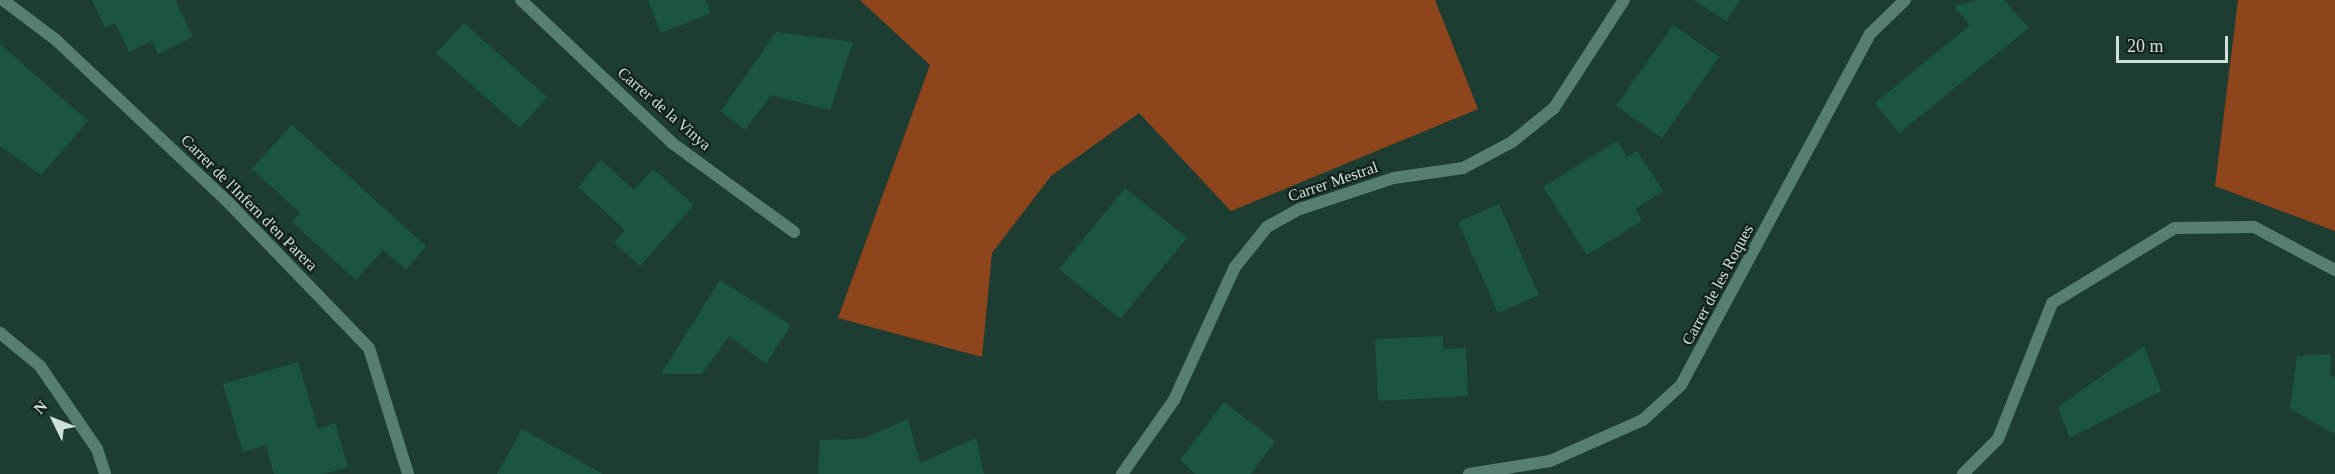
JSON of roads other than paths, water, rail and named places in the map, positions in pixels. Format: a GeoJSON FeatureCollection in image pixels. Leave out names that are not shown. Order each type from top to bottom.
{"type":"FeatureCollection","features":[{"type":"Feature","properties":{"kind":"street","name":"Carrer de l'Infern d'en Parera"},"geometry":{"type":"LineString","coordinates":[[3,0],[56,40],[227,201],[369,348],[408,474]]}},
{"type":"Feature","properties":{"kind":"street","name":"Carrer de la Vinya"},"geometry":{"type":"LineString","coordinates":[[521,0],[672,143],[794,232]]}},
{"type":"Feature","properties":{"kind":"street","name":"Carrer Mestral"},"geometry":{"type":"LineString","coordinates":[[1122,474],[1174,400],[1235,267],[1267,226],[1300,209],[1394,178],[1462,168],[1512,142],[1554,108],[1624,0]]}},
{"type":"Feature","properties":{"kind":"street","name":"Carrer de les Roques"},"geometry":{"type":"LineString","coordinates":[[1469,474],[1550,461],[1642,420],[1681,385],[1870,34],[1905,0]]}},
{"type":"Feature","properties":{"kind":"street"},"geometry":{"type":"LineString","coordinates":[[1963,474],[1998,439],[2052,303],[2175,228],[2254,227],[2335,270]]}},
{"type":"Feature","properties":{"kind":"street"},"geometry":{"type":"LineString","coordinates":[[0,333],[40,366],[97,449],[105,474]]}}]}
